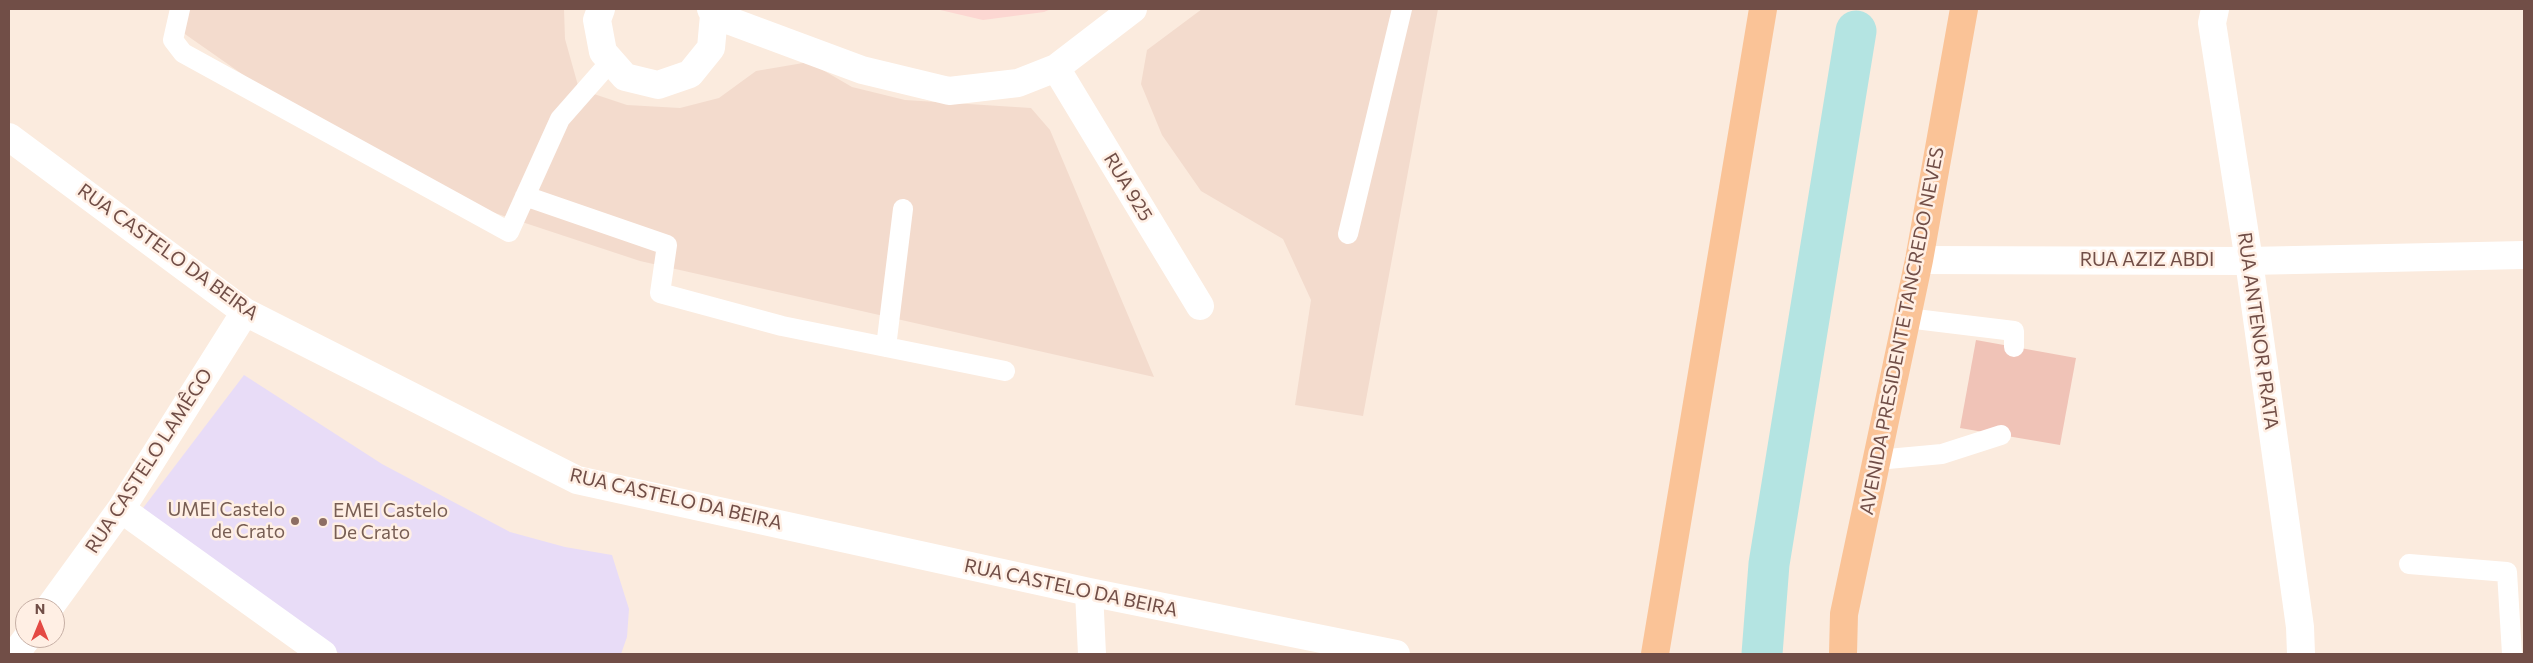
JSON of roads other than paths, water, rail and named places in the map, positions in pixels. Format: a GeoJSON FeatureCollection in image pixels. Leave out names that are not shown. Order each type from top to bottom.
{"type":"FeatureCollection","features":[{"type":"Feature","properties":{"kind":"main road"},"geometry":{"type":"LineString","coordinates":[[1655,654],[1763,9]]}},
{"type":"Feature","properties":{"kind":"main road","name":"AVENIDA PRESIDENTE TANCREDO NEVES"},"geometry":{"type":"LineString","coordinates":[[1843,654],[1844,614],[1919,260],[1964,9]]}},
{"type":"Feature","properties":{"kind":"street"},"geometry":{"type":"LineString","coordinates":[[601,9],[596,20],[603,52],[625,77],[658,85],[690,74],[711,48],[712,12],[862,70],[949,91],[1018,83],[1056,68],[1133,9]]}},
{"type":"Feature","properties":{"kind":"street","name":"RUA ANTENOR PRATA"},"geometry":{"type":"LineString","coordinates":[[2215,9],[2212,23],[2249,261],[2300,627],[2302,654]]}},
{"type":"Feature","properties":{"kind":"street","name":"RUA 925"},"geometry":{"type":"LineString","coordinates":[[1056,68],[1200,306]]}},
{"type":"Feature","properties":{"kind":"street","name":"RUA CASTELO DA BEIRA"},"geometry":{"type":"LineString","coordinates":[[9,138],[246,312],[578,480],[1089,592],[1396,654]]}},
{"type":"Feature","properties":{"kind":"street","name":"RUA AZIZ ABDI"},"geometry":{"type":"LineString","coordinates":[[1919,260],[2249,261],[2524,255]]}},
{"type":"Feature","properties":{"kind":"street","name":"RUA CASTELO LAMÊGO"},"geometry":{"type":"LineString","coordinates":[[56,598],[121,509],[246,312]]}},
{"type":"Feature","properties":{"kind":"street"},"geometry":{"type":"LineString","coordinates":[[121,509],[323,654]]}},
{"type":"Feature","properties":{"kind":"street"},"geometry":{"type":"LineString","coordinates":[[1089,592],[1092,654]]}},
{"type":"Feature","properties":{"kind":"lane"},"geometry":{"type":"LineString","coordinates":[[180,9],[173,40],[183,53],[509,232],[560,119],[611,61]]}},
{"type":"Feature","properties":{"kind":"lane"},"geometry":{"type":"LineString","coordinates":[[1348,234],[1402,9]]}},
{"type":"Feature","properties":{"kind":"lane"},"geometry":{"type":"LineString","coordinates":[[525,196],[667,245],[660,293],[782,326],[1005,371]]}},
{"type":"Feature","properties":{"kind":"lane"},"geometry":{"type":"LineString","coordinates":[[886,347],[903,209]]}},
{"type":"Feature","properties":{"kind":"lane"},"geometry":{"type":"LineString","coordinates":[[1907,318],[2014,331],[2014,347]]}},
{"type":"Feature","properties":{"kind":"lane"},"geometry":{"type":"LineString","coordinates":[[1877,460],[1942,454],[2001,435]]}},
{"type":"Feature","properties":{"kind":"lane"},"geometry":{"type":"LineString","coordinates":[[2409,564],[2508,572],[2512,654]]}},
{"type":"Feature","properties":{"kind":"waterway"},"geometry":{"type":"LineString","coordinates":[[1762,654],[1769,564],[1856,31]]}},
{"type":"Feature","properties":{"kind":"place","name":"UMEI Castelo de Crato"},"geometry":{"type":"Point","coordinates":[295,521]}},
{"type":"Feature","properties":{"kind":"place","name":"EMEI Castelo De Crato"},"geometry":{"type":"Point","coordinates":[323,522]}}]}
